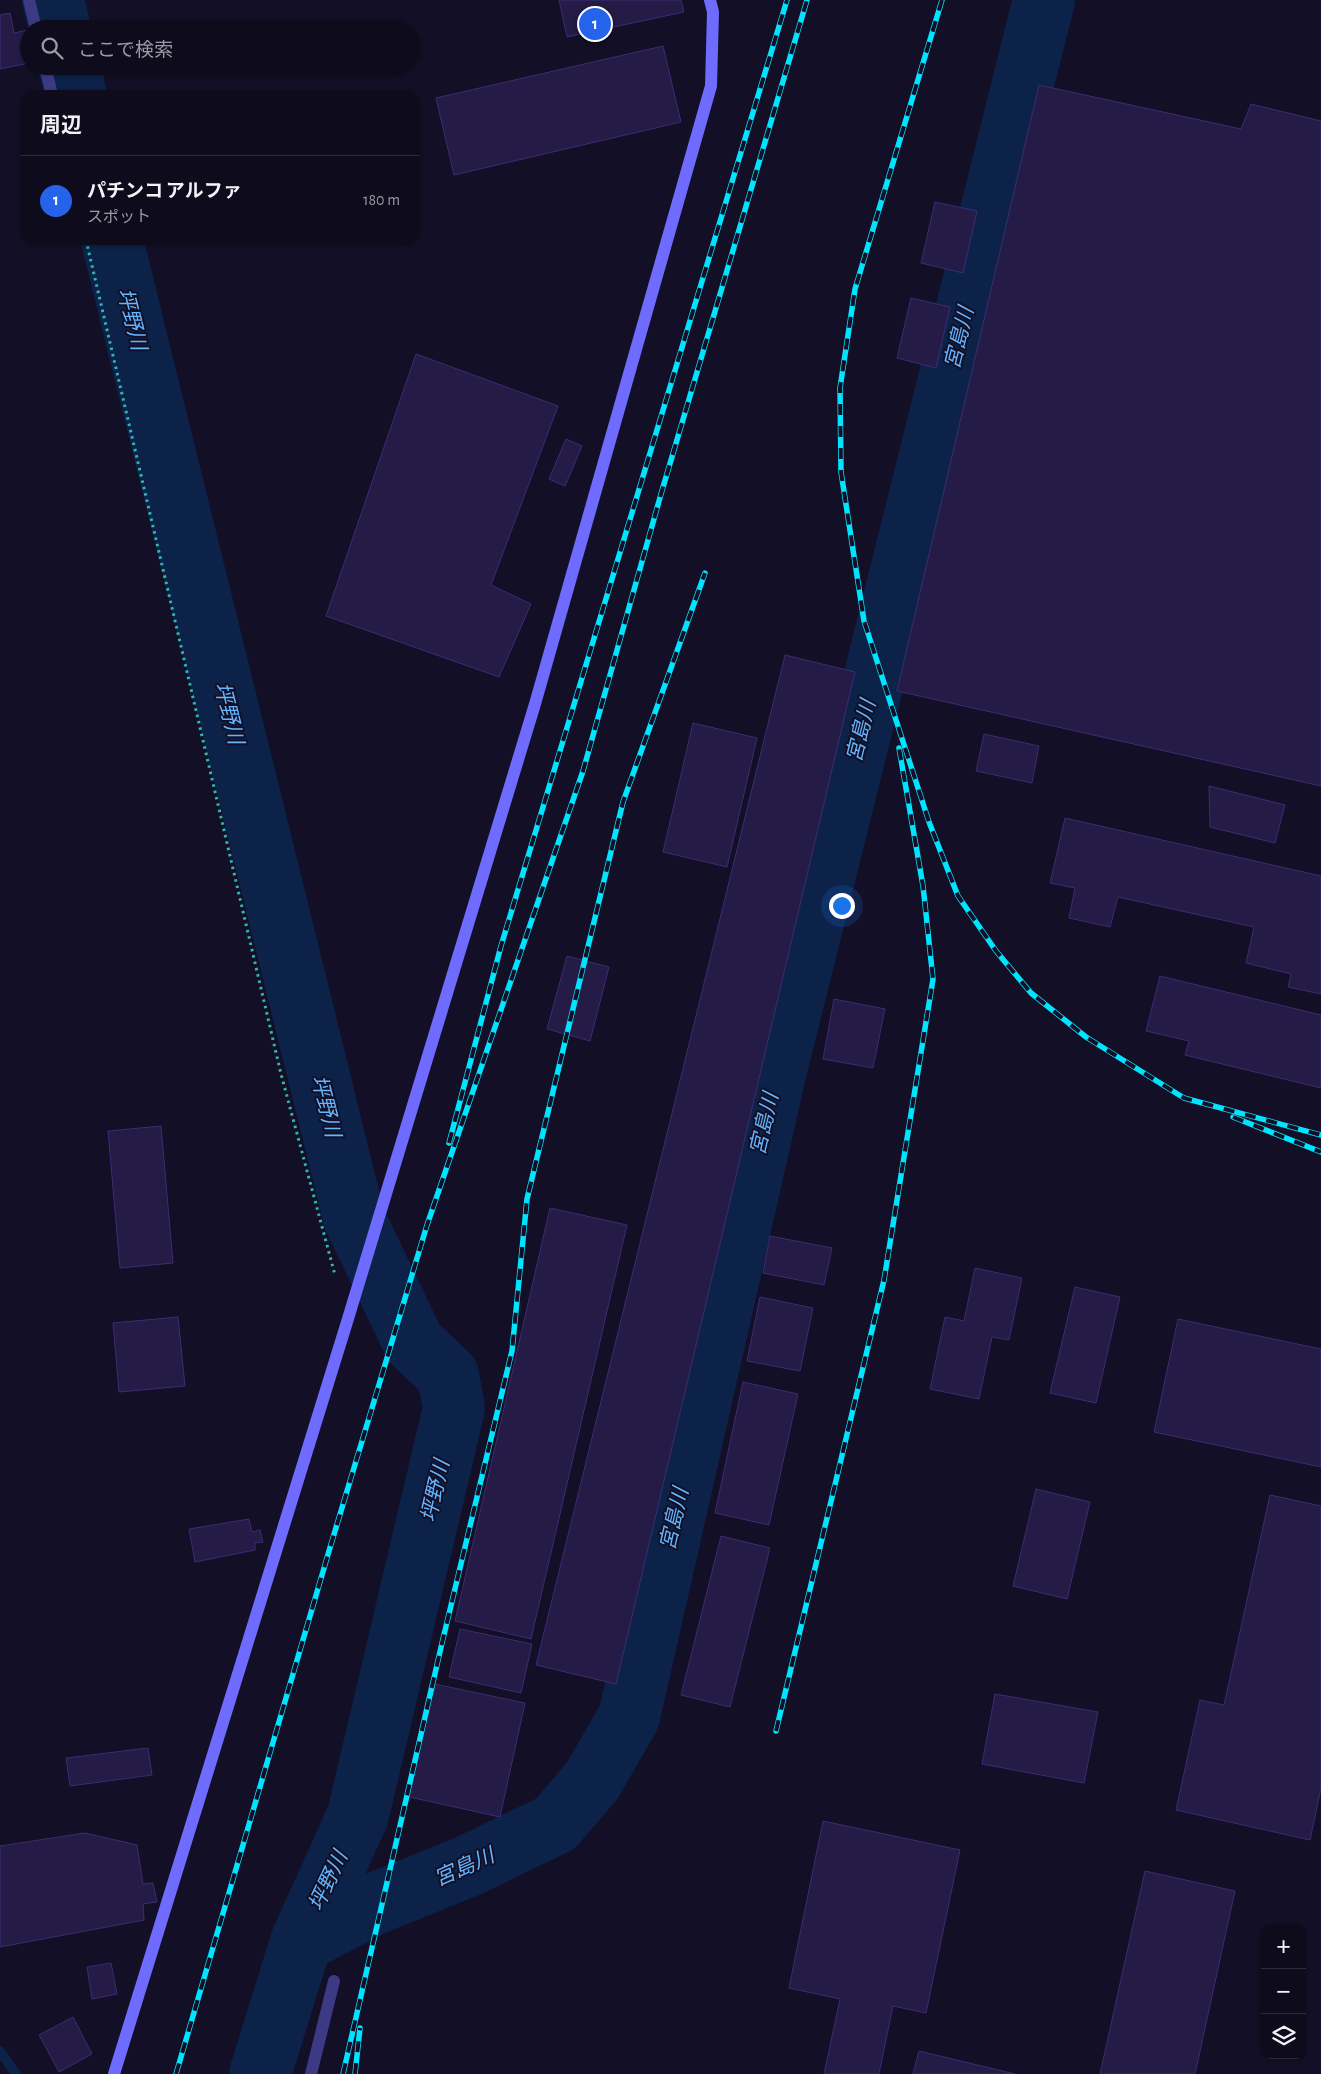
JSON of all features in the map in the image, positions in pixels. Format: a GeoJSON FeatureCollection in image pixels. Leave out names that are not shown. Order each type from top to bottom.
{"type":"FeatureCollection","features":[{"type":"Feature","properties":{"kind":"street"},"geometry":{"type":"LineString","coordinates":[[29,0],[34,20]]}},
{"type":"Feature","properties":{"kind":"street"},"geometry":{"type":"LineString","coordinates":[[114,2074],[347,1322],[535,704],[711,86],[713,12],[710,0]]}},
{"type":"Feature","properties":{"kind":"street"},"geometry":{"type":"LineString","coordinates":[[47,75],[51,90]]}},
{"type":"Feature","properties":{"kind":"street"},"geometry":{"type":"LineString","coordinates":[[311,2074],[334,1981]]}},
{"type":"Feature","properties":{"kind":"path"},"geometry":{"type":"LineString","coordinates":[[87,245],[281,1074],[347,1322]]}},
{"type":"Feature","properties":{"kind":"building"},"geometry":{"type":"Polygon","coordinates":[[[559,0],[681,0],[684,12],[567,37],[559,0]]]}},
{"type":"Feature","properties":{"kind":"building"},"geometry":{"type":"Polygon","coordinates":[[[10,13],[14,33],[20,32],[20,65],[0,69],[0,15],[10,13]]]}},
{"type":"Feature","properties":{"kind":"building"},"geometry":{"type":"Polygon","coordinates":[[[663,46],[681,122],[454,175],[436,98],[663,46]]]}},
{"type":"Feature","properties":{"kind":"building"},"geometry":{"type":"Polygon","coordinates":[[[1039,85],[1241,129],[1251,104],[1321,121],[1321,786],[897,691],[1039,85]]]}},
{"type":"Feature","properties":{"kind":"building"},"geometry":{"type":"Polygon","coordinates":[[[935,202],[977,211],[963,273],[921,263],[935,202]]]}},
{"type":"Feature","properties":{"kind":"building"},"geometry":{"type":"Polygon","coordinates":[[[911,298],[950,307],[936,368],[897,358],[911,298]]]}},
{"type":"Feature","properties":{"kind":"building"},"geometry":{"type":"Polygon","coordinates":[[[416,354],[558,406],[491,585],[531,604],[499,677],[326,616],[416,354]]]}},
{"type":"Feature","properties":{"kind":"building"},"geometry":{"type":"Polygon","coordinates":[[[566,439],[582,446],[565,486],[549,479],[566,439]]]}},
{"type":"Feature","properties":{"kind":"building"},"geometry":{"type":"Polygon","coordinates":[[[785,655],[855,672],[616,1684],[536,1665],[785,655]]]}},
{"type":"Feature","properties":{"kind":"building"},"geometry":{"type":"Polygon","coordinates":[[[693,723],[757,738],[727,867],[663,852],[693,723]]]}},
{"type":"Feature","properties":{"kind":"building"},"geometry":{"type":"Polygon","coordinates":[[[984,734],[1039,746],[1032,783],[976,771],[984,734]]]}},
{"type":"Feature","properties":{"kind":"building"},"geometry":{"type":"Polygon","coordinates":[[[1209,786],[1285,805],[1275,843],[1210,827],[1209,786]]]}},
{"type":"Feature","properties":{"kind":"building"},"geometry":{"type":"Polygon","coordinates":[[[1065,818],[1321,876],[1321,994],[1288,987],[1291,974],[1246,963],[1254,927],[1118,897],[1110,927],[1069,918],[1075,888],[1050,883],[1065,818]]]}},
{"type":"Feature","properties":{"kind":"building"},"geometry":{"type":"Polygon","coordinates":[[[567,956],[609,967],[590,1041],[547,1029],[567,956]]]}},
{"type":"Feature","properties":{"kind":"building"},"geometry":{"type":"Polygon","coordinates":[[[1160,976],[1321,1015],[1321,1088],[1185,1055],[1189,1041],[1146,1031],[1160,976]]]}},
{"type":"Feature","properties":{"kind":"building"},"geometry":{"type":"Polygon","coordinates":[[[834,999],[885,1009],[873,1068],[823,1059],[834,999]]]}},
{"type":"Feature","properties":{"kind":"building"},"geometry":{"type":"Polygon","coordinates":[[[161,1126],[173,1263],[120,1268],[108,1131],[161,1126]]]}},
{"type":"Feature","properties":{"kind":"building"},"geometry":{"type":"Polygon","coordinates":[[[550,1208],[627,1225],[531,1639],[455,1621],[550,1208]]]}},
{"type":"Feature","properties":{"kind":"building"},"geometry":{"type":"Polygon","coordinates":[[[770,1236],[832,1248],[824,1285],[763,1273],[770,1236]]]}},
{"type":"Feature","properties":{"kind":"building"},"geometry":{"type":"Polygon","coordinates":[[[975,1268],[1022,1278],[1009,1340],[992,1337],[979,1399],[930,1389],[945,1317],[964,1321],[975,1268]]]}},
{"type":"Feature","properties":{"kind":"building"},"geometry":{"type":"Polygon","coordinates":[[[1075,1287],[1120,1297],[1096,1403],[1050,1393],[1075,1287]]]}},
{"type":"Feature","properties":{"kind":"building"},"geometry":{"type":"Polygon","coordinates":[[[760,1297],[813,1308],[800,1371],[747,1361],[760,1297]]]}},
{"type":"Feature","properties":{"kind":"building"},"geometry":{"type":"Polygon","coordinates":[[[178,1317],[185,1386],[119,1392],[113,1323],[178,1317]]]}},
{"type":"Feature","properties":{"kind":"building"},"geometry":{"type":"Polygon","coordinates":[[[1178,1319],[1321,1349],[1321,1467],[1154,1432],[1178,1319]]]}},
{"type":"Feature","properties":{"kind":"building"},"geometry":{"type":"Polygon","coordinates":[[[743,1382],[798,1394],[769,1525],[715,1513],[743,1382]]]}},
{"type":"Feature","properties":{"kind":"building"},"geometry":{"type":"Polygon","coordinates":[[[1036,1489],[1090,1502],[1067,1599],[1013,1586],[1036,1489]]]}},
{"type":"Feature","properties":{"kind":"building"},"geometry":{"type":"Polygon","coordinates":[[[1270,1495],[1321,1506],[1321,1788],[1310,1840],[1176,1810],[1200,1700],[1224,1705],[1270,1495]]]}},
{"type":"Feature","properties":{"kind":"building"},"geometry":{"type":"Polygon","coordinates":[[[249,1519],[252,1532],[260,1530],[263,1542],[255,1543],[255,1550],[195,1562],[189,1529],[249,1519]]]}},
{"type":"Feature","properties":{"kind":"building"},"geometry":{"type":"Polygon","coordinates":[[[721,1536],[770,1548],[730,1707],[681,1695],[721,1536]]]}},
{"type":"Feature","properties":{"kind":"building"},"geometry":{"type":"Polygon","coordinates":[[[460,1629],[532,1644],[521,1693],[449,1677],[460,1629]]]}},
{"type":"Feature","properties":{"kind":"building"},"geometry":{"type":"Polygon","coordinates":[[[430,1683],[525,1703],[500,1817],[405,1796],[430,1683]]]}},
{"type":"Feature","properties":{"kind":"building"},"geometry":{"type":"Polygon","coordinates":[[[995,1694],[1098,1712],[1084,1783],[982,1764],[995,1694]]]}},
{"type":"Feature","properties":{"kind":"building"},"geometry":{"type":"Polygon","coordinates":[[[148,1748],[152,1775],[70,1786],[66,1758],[148,1748]]]}},
{"type":"Feature","properties":{"kind":"building"},"geometry":{"type":"Polygon","coordinates":[[[823,1821],[960,1850],[926,2013],[893,2006],[879,2074],[824,2074],[840,1999],[789,1988],[823,1821]]]}},
{"type":"Feature","properties":{"kind":"building"},"geometry":{"type":"Polygon","coordinates":[[[85,1833],[137,1845],[143,1884],[153,1883],[157,1902],[143,1904],[144,1920],[0,1947],[0,1846],[85,1833]]]}},
{"type":"Feature","properties":{"kind":"building"},"geometry":{"type":"Polygon","coordinates":[[[1145,1871],[1235,1891],[1195,2074],[1100,2074],[1145,1871]]]}},
{"type":"Feature","properties":{"kind":"building"},"geometry":{"type":"Polygon","coordinates":[[[111,1963],[117,1994],[92,1999],[87,1967],[111,1963]]]}},
{"type":"Feature","properties":{"kind":"building"},"geometry":{"type":"Polygon","coordinates":[[[73,2017],[92,2054],[59,2072],[39,2035],[73,2017]]]}},
{"type":"Feature","properties":{"kind":"building"},"geometry":{"type":"Polygon","coordinates":[[[919,2051],[1015,2074],[913,2074],[919,2051]]]}},
{"type":"Feature","properties":{"kind":"waterway","name":"坪野川"},"geometry":{"type":"LineString","coordinates":[[53,0],[58,20]]}},
{"type":"Feature","properties":{"kind":"waterway","name":"宮島川"},"geometry":{"type":"LineString","coordinates":[[301,1942],[374,1904],[468,1866],[555,1824],[592,1781],[629,1717],[776,1070],[1044,0]]}},
{"type":"Feature","properties":{"kind":"waterway","name":"坪野川"},"geometry":{"type":"LineString","coordinates":[[71,75],[75,90]]}},
{"type":"Feature","properties":{"kind":"waterway","name":"坪野川"},"geometry":{"type":"LineString","coordinates":[[113,245],[354,1218],[414,1343],[448,1375],[454,1408],[358,1815],[301,1942],[260,2074]]}},
{"type":"Feature","properties":{"kind":"waterway"},"geometry":{"type":"LineString","coordinates":[[0,2051],[16,2074]]}},
{"type":"Feature","properties":{"kind":"railway"},"geometry":{"type":"LineString","coordinates":[[449,1143],[501,946],[787,0]]}},
{"type":"Feature","properties":{"kind":"railway"},"geometry":{"type":"LineString","coordinates":[[176,2074],[329,1551],[427,1225],[583,771],[661,494],[807,0]]}},
{"type":"Feature","properties":{"kind":"railway"},"geometry":{"type":"LineString","coordinates":[[942,0],[855,289],[840,388],[841,472],[864,621],[929,822],[958,896],[996,951],[1031,993],[1086,1037],[1184,1098],[1321,1135]]}},
{"type":"Feature","properties":{"kind":"railway"},"geometry":{"type":"LineString","coordinates":[[343,2074],[442,1643],[512,1351],[527,1199],[623,802],[705,573]]}},
{"type":"Feature","properties":{"kind":"railway"},"geometry":{"type":"LineString","coordinates":[[776,1731],[884,1280],[933,979],[923,886],[899,748]]}},
{"type":"Feature","properties":{"kind":"railway"},"geometry":{"type":"LineString","coordinates":[[1233,1117],[1321,1152]]}},
{"type":"Feature","properties":{"kind":"railway"},"geometry":{"type":"LineString","coordinates":[[355,2074],[360,2028]]}},
{"type":"Feature","properties":{"kind":"place","name":"パチンコ アルファ"},"geometry":{"type":"Point","coordinates":[595,24]}}]}
